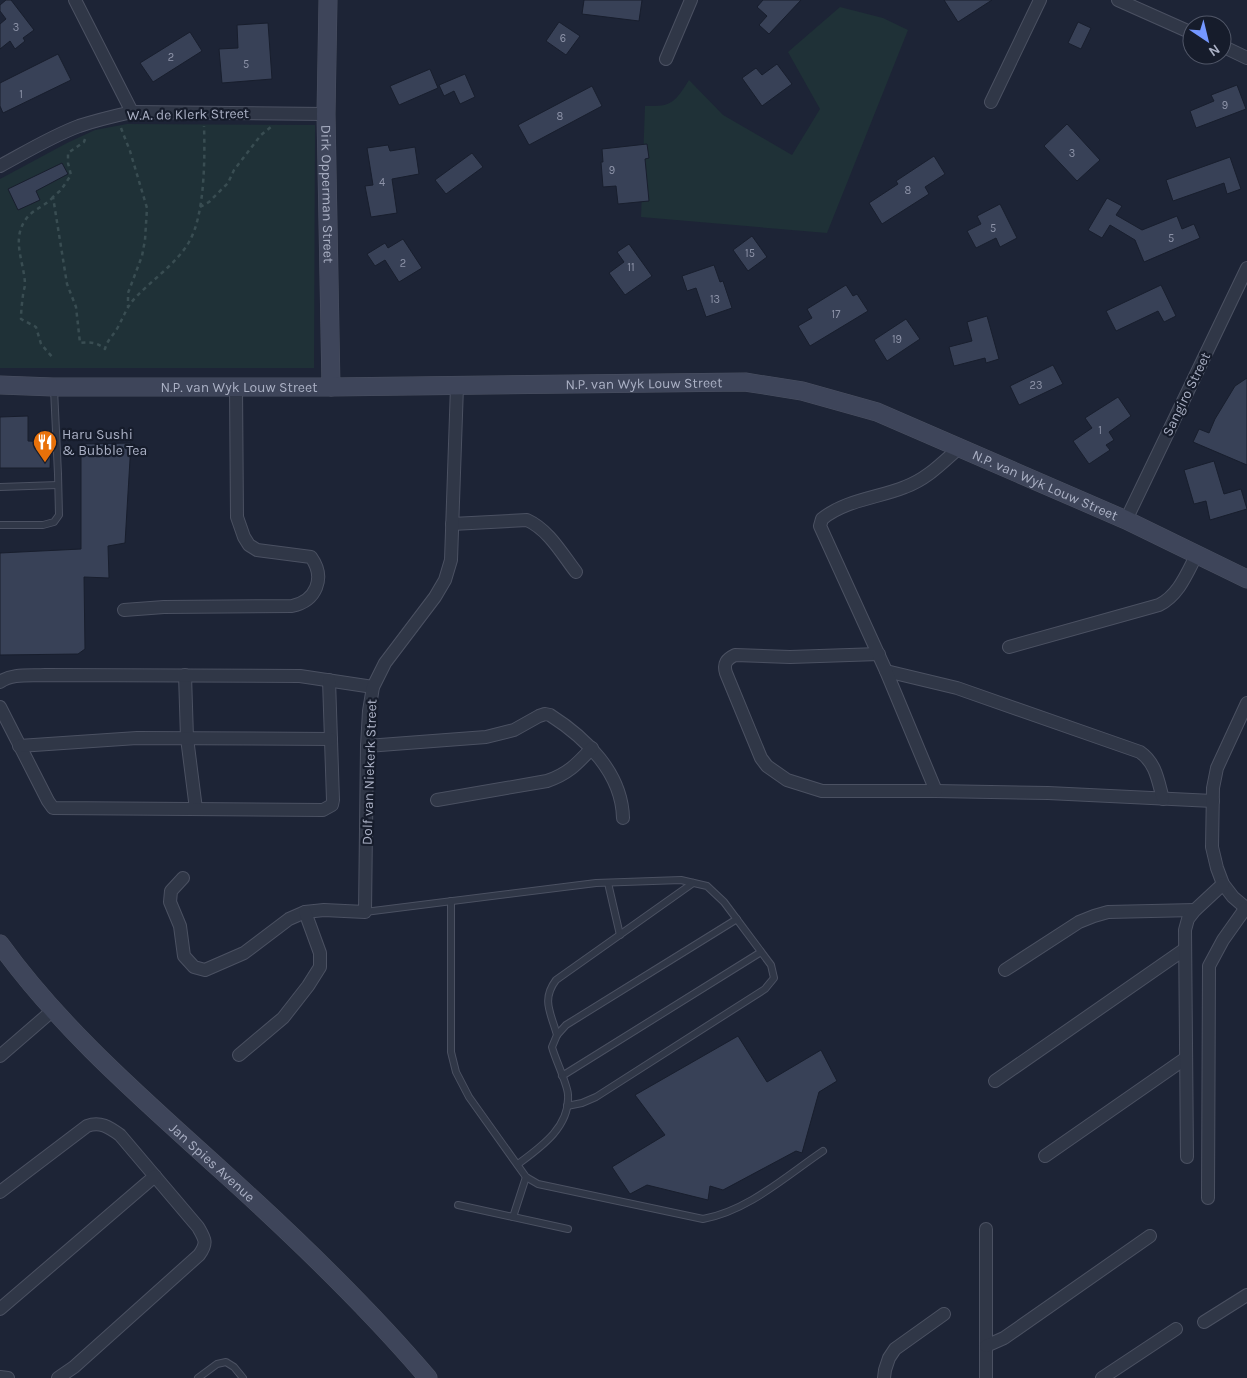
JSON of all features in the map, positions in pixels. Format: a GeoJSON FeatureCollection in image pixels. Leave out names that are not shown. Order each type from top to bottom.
{"type":"FeatureCollection","features":[{"type":"Feature","properties":{"kind":"street"},"geometry":{"type":"LineString","coordinates":[[75,0],[132,112]]}},
{"type":"Feature","properties":{"kind":"street","name":"Dirk Opperman Street"},"geometry":{"type":"LineString","coordinates":[[328,0],[326,114],[331,387]]}},
{"type":"Feature","properties":{"kind":"street"},"geometry":{"type":"LineString","coordinates":[[666,59],[691,0]]}},
{"type":"Feature","properties":{"kind":"street"},"geometry":{"type":"LineString","coordinates":[[991,102],[1040,0]]}},
{"type":"Feature","properties":{"kind":"street"},"geometry":{"type":"LineString","coordinates":[[1118,0],[1182,29]]}},
{"type":"Feature","properties":{"kind":"street"},"geometry":{"type":"LineString","coordinates":[[1232,51],[1247,58]]}},
{"type":"Feature","properties":{"kind":"street","name":"W.A. de Klerk Street"},"geometry":{"type":"LineString","coordinates":[[0,166],[52,138],[78,127],[100,119],[132,112],[326,114]]}},
{"type":"Feature","properties":{"kind":"street","name":"Sangiro Street"},"geometry":{"type":"LineString","coordinates":[[1126,520],[1246,271]]}},
{"type":"Feature","properties":{"kind":"street","name":"N.P. van Wyk Louw Street"},"geometry":{"type":"LineString","coordinates":[[0,385],[53,387],[331,387],[744,382],[802,391],[877,412],[1126,520],[1247,578]]}},
{"type":"Feature","properties":{"kind":"street","name":"Dolf van Niekerk Street"},"geometry":{"type":"LineString","coordinates":[[365,912],[367,746],[369,711],[373,687],[385,663],[446,580],[451,560],[458,386]]}},
{"type":"Feature","properties":{"kind":"street"},"geometry":{"type":"LineString","coordinates":[[124,610],[164,607],[292,606],[305,602],[316,592],[318,571],[311,557],[257,550],[249,545],[244,537],[237,516],[236,387]]}},
{"type":"Feature","properties":{"kind":"street"},"geometry":{"type":"LineString","coordinates":[[936,791],[886,671],[820,526],[822,519],[842,507],[906,487],[935,470],[959,448]]}},
{"type":"Feature","properties":{"kind":"street"},"geometry":{"type":"LineString","coordinates":[[452,524],[527,520],[544,531],[576,572]]}},
{"type":"Feature","properties":{"kind":"street"},"geometry":{"type":"LineString","coordinates":[[1010,646],[1159,605],[1168,600],[1183,581],[1196,554]]}},
{"type":"Feature","properties":{"kind":"street"},"geometry":{"type":"LineString","coordinates":[[878,654],[790,657],[736,655],[727,659],[725,670],[761,758],[767,766],[786,780],[822,791],[1048,793],[1213,801]]}},
{"type":"Feature","properties":{"kind":"street"},"geometry":{"type":"LineString","coordinates":[[886,671],[957,688],[1140,752],[1154,768],[1163,798]]}},
{"type":"Feature","properties":{"kind":"street"},"geometry":{"type":"LineString","coordinates":[[0,682],[5,678],[45,675],[300,676],[373,687]]}},
{"type":"Feature","properties":{"kind":"street"},"geometry":{"type":"LineString","coordinates":[[184,675],[188,738],[196,809]]}},
{"type":"Feature","properties":{"kind":"street"},"geometry":{"type":"LineString","coordinates":[[0,707],[53,808],[323,810],[328,808],[333,800],[329,680]]}},
{"type":"Feature","properties":{"kind":"street"},"geometry":{"type":"LineString","coordinates":[[1208,1198],[1209,966],[1223,940],[1246,909],[1223,884],[1217,868],[1212,847],[1213,801],[1217,768],[1247,704]]}},
{"type":"Feature","properties":{"kind":"street"},"geometry":{"type":"LineString","coordinates":[[367,746],[486,737],[514,730],[545,714],[550,715],[592,748],[612,776],[623,808],[623,818]]}},
{"type":"Feature","properties":{"kind":"street"},"geometry":{"type":"LineString","coordinates":[[19,746],[137,738],[331,739]]}},
{"type":"Feature","properties":{"kind":"street"},"geometry":{"type":"LineString","coordinates":[[437,800],[554,779],[562,776],[577,764],[592,748]]}},
{"type":"Feature","properties":{"kind":"street"},"geometry":{"type":"LineString","coordinates":[[183,878],[172,891],[170,902],[180,926],[184,956],[194,967],[205,970],[244,953],[289,919],[305,912],[324,910],[365,912]]}},
{"type":"Feature","properties":{"kind":"street"},"geometry":{"type":"LineString","coordinates":[[1187,1157],[1185,930],[1188,919],[1195,910],[1223,884]]}},
{"type":"Feature","properties":{"kind":"street"},"geometry":{"type":"LineString","coordinates":[[1005,970],[1079,922],[1094,916],[1108,912],[1195,910]]}},
{"type":"Feature","properties":{"kind":"street"},"geometry":{"type":"LineString","coordinates":[[240,1055],[283,1018],[320,968],[320,953],[305,912]]}},
{"type":"Feature","properties":{"kind":"street","name":"Jan Spies Avenue"},"geometry":{"type":"LineString","coordinates":[[0,944],[52,1011],[146,1102],[315,1258],[402,1347],[428,1378]]}},
{"type":"Feature","properties":{"kind":"street"},"geometry":{"type":"LineString","coordinates":[[995,1081],[1185,949]]}},
{"type":"Feature","properties":{"kind":"street"},"geometry":{"type":"LineString","coordinates":[[0,1056],[52,1011]]}},
{"type":"Feature","properties":{"kind":"street"},"geometry":{"type":"LineString","coordinates":[[1045,1156],[1186,1058]]}},
{"type":"Feature","properties":{"kind":"street"},"geometry":{"type":"LineString","coordinates":[[0,1192],[87,1126],[94,1124],[108,1126],[120,1135],[198,1227],[205,1242],[205,1247],[198,1255],[74,1367],[58,1378]]}},
{"type":"Feature","properties":{"kind":"street"},"geometry":{"type":"LineString","coordinates":[[0,1309],[155,1176]]}},
{"type":"Feature","properties":{"kind":"street"},"geometry":{"type":"LineString","coordinates":[[986,1229],[986,1378]]}},
{"type":"Feature","properties":{"kind":"street"},"geometry":{"type":"LineString","coordinates":[[986,1346],[1004,1338],[1150,1236]]}},
{"type":"Feature","properties":{"kind":"street"},"geometry":{"type":"LineString","coordinates":[[1204,1322],[1247,1295]]}},
{"type":"Feature","properties":{"kind":"street"},"geometry":{"type":"LineString","coordinates":[[884,1378],[885,1370],[895,1349],[944,1314]]}},
{"type":"Feature","properties":{"kind":"street"},"geometry":{"type":"LineString","coordinates":[[1102,1378],[1176,1330]]}},
{"type":"Feature","properties":{"kind":"street"},"geometry":{"type":"LineString","coordinates":[[0,1377],[8,1378]]}},
{"type":"Feature","properties":{"kind":"lane"},"geometry":{"type":"LineString","coordinates":[[0,526],[44,525],[54,522],[57,518],[60,510],[53,387]]}},
{"type":"Feature","properties":{"kind":"lane"},"geometry":{"type":"LineString","coordinates":[[0,487],[58,484]]}},
{"type":"Feature","properties":{"kind":"lane"},"geometry":{"type":"LineString","coordinates":[[365,912],[608,883],[681,880],[707,886],[724,902],[771,966],[774,978],[765,989],[596,1097],[582,1103],[567,1106]]}},
{"type":"Feature","properties":{"kind":"lane"},"geometry":{"type":"LineString","coordinates":[[557,1035],[547,998],[549,990],[556,980],[693,882]]}},
{"type":"Feature","properties":{"kind":"lane"},"geometry":{"type":"LineString","coordinates":[[608,883],[620,935]]}},
{"type":"Feature","properties":{"kind":"lane"},"geometry":{"type":"LineString","coordinates":[[451,901],[451,1052],[456,1072],[469,1097],[526,1177],[538,1184],[703,1219],[719,1216],[742,1207],[823,1151]]}},
{"type":"Feature","properties":{"kind":"lane"},"geometry":{"type":"LineString","coordinates":[[518,1164],[555,1134],[567,1106],[568,1093],[552,1047],[557,1035],[566,1025],[736,919]]}},
{"type":"Feature","properties":{"kind":"lane"},"geometry":{"type":"LineString","coordinates":[[562,1076],[761,952]]}},
{"type":"Feature","properties":{"kind":"lane"},"geometry":{"type":"LineString","coordinates":[[513,1217],[526,1177]]}},
{"type":"Feature","properties":{"kind":"lane"},"geometry":{"type":"LineString","coordinates":[[458,1205],[568,1229]]}},
{"type":"Feature","properties":{"kind":"lane"},"geometry":{"type":"LineString","coordinates":[[198,1378],[217,1364],[226,1362],[234,1367],[243,1378]]}},
{"type":"Feature","properties":{"kind":"path"},"geometry":{"type":"LineString","coordinates":[[53,197],[67,284],[76,307],[80,343],[93,342],[105,349],[107,342],[118,328],[128,307],[188,244],[197,227],[200,207],[204,124]]}},
{"type":"Feature","properties":{"kind":"path"},"geometry":{"type":"LineString","coordinates":[[200,207],[209,202],[228,183],[238,164],[261,135],[274,124]]}},
{"type":"Feature","properties":{"kind":"path"},"geometry":{"type":"LineString","coordinates":[[120,127],[130,151],[147,208],[142,256],[128,293],[128,307]]}},
{"type":"Feature","properties":{"kind":"path"},"geometry":{"type":"LineString","coordinates":[[53,358],[41,344],[36,327],[21,319],[22,293],[25,286],[18,241],[22,226],[27,217],[48,203],[61,190],[71,175],[68,153],[84,142],[86,134]]}},
{"type":"Feature","properties":{"kind":"shaded area"},"geometry":{"type":"Polygon","coordinates":[[[840,7],[883,18],[908,30],[827,233],[641,217],[645,106],[672,102],[689,80],[723,115],[792,155],[820,109],[788,52],[840,7]]]}},
{"type":"Feature","properties":{"kind":"shaded area"},"geometry":{"type":"Polygon","coordinates":[[[127,124],[315,125],[314,368],[0,368],[0,179],[95,130],[127,124]]]}},
{"type":"Feature","properties":{"kind":"building"},"geometry":{"type":"Polygon","coordinates":[[[6,0],[11,0],[34,30],[23,38],[25,41],[15,49],[10,41],[0,49],[0,24],[6,19],[0,11],[0,5],[6,0]]]}},
{"type":"Feature","properties":{"kind":"building"},"geometry":{"type":"Polygon","coordinates":[[[584,0],[642,0],[639,21],[582,14],[584,0]]]}},
{"type":"Feature","properties":{"kind":"building"},"geometry":{"type":"Polygon","coordinates":[[[763,0],[801,0],[769,34],[759,25],[767,16],[757,7],[763,0]]]}},
{"type":"Feature","properties":{"kind":"building"},"geometry":{"type":"Polygon","coordinates":[[[944,0],[992,0],[958,22],[944,0]]]}},
{"type":"Feature","properties":{"kind":"building"},"geometry":{"type":"Polygon","coordinates":[[[559,22],[580,36],[566,55],[546,41],[559,22]]]}},
{"type":"Feature","properties":{"kind":"building"},"geometry":{"type":"Polygon","coordinates":[[[1078,22],[1091,28],[1081,49],[1068,43],[1078,22]]]}},
{"type":"Feature","properties":{"kind":"building"},"geometry":{"type":"Polygon","coordinates":[[[268,23],[272,79],[222,83],[219,49],[238,48],[237,25],[268,23]]]}},
{"type":"Feature","properties":{"kind":"building"},"geometry":{"type":"Polygon","coordinates":[[[190,32],[202,51],[153,82],[140,63],[190,32]]]}},
{"type":"Feature","properties":{"kind":"building"},"geometry":{"type":"Polygon","coordinates":[[[58,54],[71,80],[3,113],[0,106],[0,83],[58,54]]]}},
{"type":"Feature","properties":{"kind":"building"},"geometry":{"type":"Polygon","coordinates":[[[777,64],[792,84],[762,106],[742,78],[756,68],[762,75],[777,64]]]}},
{"type":"Feature","properties":{"kind":"building"},"geometry":{"type":"Polygon","coordinates":[[[430,69],[438,88],[399,105],[390,86],[430,69]]]}},
{"type":"Feature","properties":{"kind":"building"},"geometry":{"type":"Polygon","coordinates":[[[465,74],[475,97],[460,104],[454,91],[444,96],[439,85],[465,74]]]}},
{"type":"Feature","properties":{"kind":"building"},"geometry":{"type":"Polygon","coordinates":[[[1237,85],[1246,109],[1196,128],[1190,111],[1214,101],[1211,95],[1237,85]]]}},
{"type":"Feature","properties":{"kind":"building"},"geometry":{"type":"Polygon","coordinates":[[[592,86],[602,106],[529,145],[518,125],[592,86]]]}},
{"type":"Feature","properties":{"kind":"building"},"geometry":{"type":"Polygon","coordinates":[[[1067,124],[1100,160],[1077,181],[1044,146],[1067,124]]]}},
{"type":"Feature","properties":{"kind":"building"},"geometry":{"type":"Polygon","coordinates":[[[647,144],[649,158],[645,159],[649,201],[618,204],[616,186],[603,187],[602,149],[647,144]]]}},
{"type":"Feature","properties":{"kind":"building"},"geometry":{"type":"Polygon","coordinates":[[[388,145],[390,151],[415,147],[419,174],[392,179],[397,213],[371,217],[365,186],[373,185],[367,148],[388,145]]]}},
{"type":"Feature","properties":{"kind":"building"},"geometry":{"type":"Polygon","coordinates":[[[472,153],[483,167],[446,194],[435,180],[472,153]]]}},
{"type":"Feature","properties":{"kind":"building"},"geometry":{"type":"Polygon","coordinates":[[[934,156],[945,174],[925,187],[929,194],[882,224],[869,203],[898,184],[896,181],[934,156]]]}},
{"type":"Feature","properties":{"kind":"building"},"geometry":{"type":"Polygon","coordinates":[[[1230,157],[1241,189],[1227,194],[1224,183],[1173,201],[1166,180],[1230,157]]]}},
{"type":"Feature","properties":{"kind":"building"},"geometry":{"type":"Polygon","coordinates":[[[62,163],[68,174],[36,191],[40,200],[18,210],[8,189],[62,163]]]}},
{"type":"Feature","properties":{"kind":"building"},"geometry":{"type":"Polygon","coordinates":[[[1107,198],[1122,206],[1116,215],[1142,230],[1177,216],[1182,229],[1194,224],[1200,238],[1144,262],[1135,240],[1110,225],[1102,238],[1088,230],[1107,198]]]}},
{"type":"Feature","properties":{"kind":"building"},"geometry":{"type":"Polygon","coordinates":[[[1000,204],[1017,238],[1000,247],[996,238],[976,248],[967,231],[981,224],[977,216],[1000,204]]]}},
{"type":"Feature","properties":{"kind":"building"},"geometry":{"type":"Polygon","coordinates":[[[752,236],[767,257],[748,271],[733,250],[752,236]]]}},
{"type":"Feature","properties":{"kind":"building"},"geometry":{"type":"Polygon","coordinates":[[[403,239],[422,268],[399,282],[385,260],[375,266],[367,254],[385,243],[388,248],[403,239]]]}},
{"type":"Feature","properties":{"kind":"building"},"geometry":{"type":"Polygon","coordinates":[[[629,244],[652,276],[625,295],[609,273],[624,262],[617,252],[629,244]]]}},
{"type":"Feature","properties":{"kind":"building"},"geometry":{"type":"Polygon","coordinates":[[[714,265],[720,282],[723,281],[732,308],[706,317],[696,288],[687,291],[682,276],[714,265]]]}},
{"type":"Feature","properties":{"kind":"building"},"geometry":{"type":"Polygon","coordinates":[[[846,285],[853,296],[857,294],[868,311],[810,346],[798,326],[812,318],[807,309],[846,285]]]}},
{"type":"Feature","properties":{"kind":"building"},"geometry":{"type":"Polygon","coordinates":[[[1161,285],[1176,316],[1164,322],[1158,311],[1116,331],[1106,311],[1161,285]]]}},
{"type":"Feature","properties":{"kind":"building"},"geometry":{"type":"Polygon","coordinates":[[[987,316],[999,359],[986,363],[985,358],[954,366],[949,347],[972,341],[967,322],[987,316]]]}},
{"type":"Feature","properties":{"kind":"building"},"geometry":{"type":"Polygon","coordinates":[[[906,319],[920,339],[887,361],[874,340],[906,319]]]}},
{"type":"Feature","properties":{"kind":"building"},"geometry":{"type":"Polygon","coordinates":[[[1053,365],[1063,384],[1019,405],[1010,386],[1053,365]]]}},
{"type":"Feature","properties":{"kind":"building"},"geometry":{"type":"Polygon","coordinates":[[[1247,378],[1247,465],[1193,442],[1199,429],[1209,433],[1215,419],[1235,386],[1247,378]]]}},
{"type":"Feature","properties":{"kind":"building"},"geometry":{"type":"Polygon","coordinates":[[[1118,397],[1131,416],[1109,432],[1114,440],[1106,445],[1110,450],[1089,464],[1073,441],[1092,428],[1085,418],[1118,397]]]}},
{"type":"Feature","properties":{"kind":"building"},"geometry":{"type":"Polygon","coordinates":[[[28,416],[28,441],[51,442],[50,468],[0,468],[0,417],[28,416]]]}},
{"type":"Feature","properties":{"kind":"building"},"geometry":{"type":"Polygon","coordinates":[[[131,443],[125,543],[108,546],[109,578],[84,577],[85,649],[78,654],[0,655],[0,553],[81,549],[81,444],[131,443]]]}},
{"type":"Feature","properties":{"kind":"building"},"geometry":{"type":"Polygon","coordinates":[[[1214,461],[1224,494],[1241,489],[1247,509],[1210,520],[1206,501],[1194,504],[1184,470],[1214,461]]]}},
{"type":"Feature","properties":{"kind":"building"},"geometry":{"type":"Polygon","coordinates":[[[738,1036],[767,1082],[821,1050],[837,1081],[819,1092],[802,1153],[796,1151],[723,1190],[710,1186],[708,1200],[647,1185],[630,1194],[612,1167],[665,1135],[635,1095],[738,1036]]]}},
{"type":"Feature","properties":{"kind":"place","name":"Haru Sushi & Bubble Tea"},"geometry":{"type":"Point","coordinates":[45,463]}}]}
